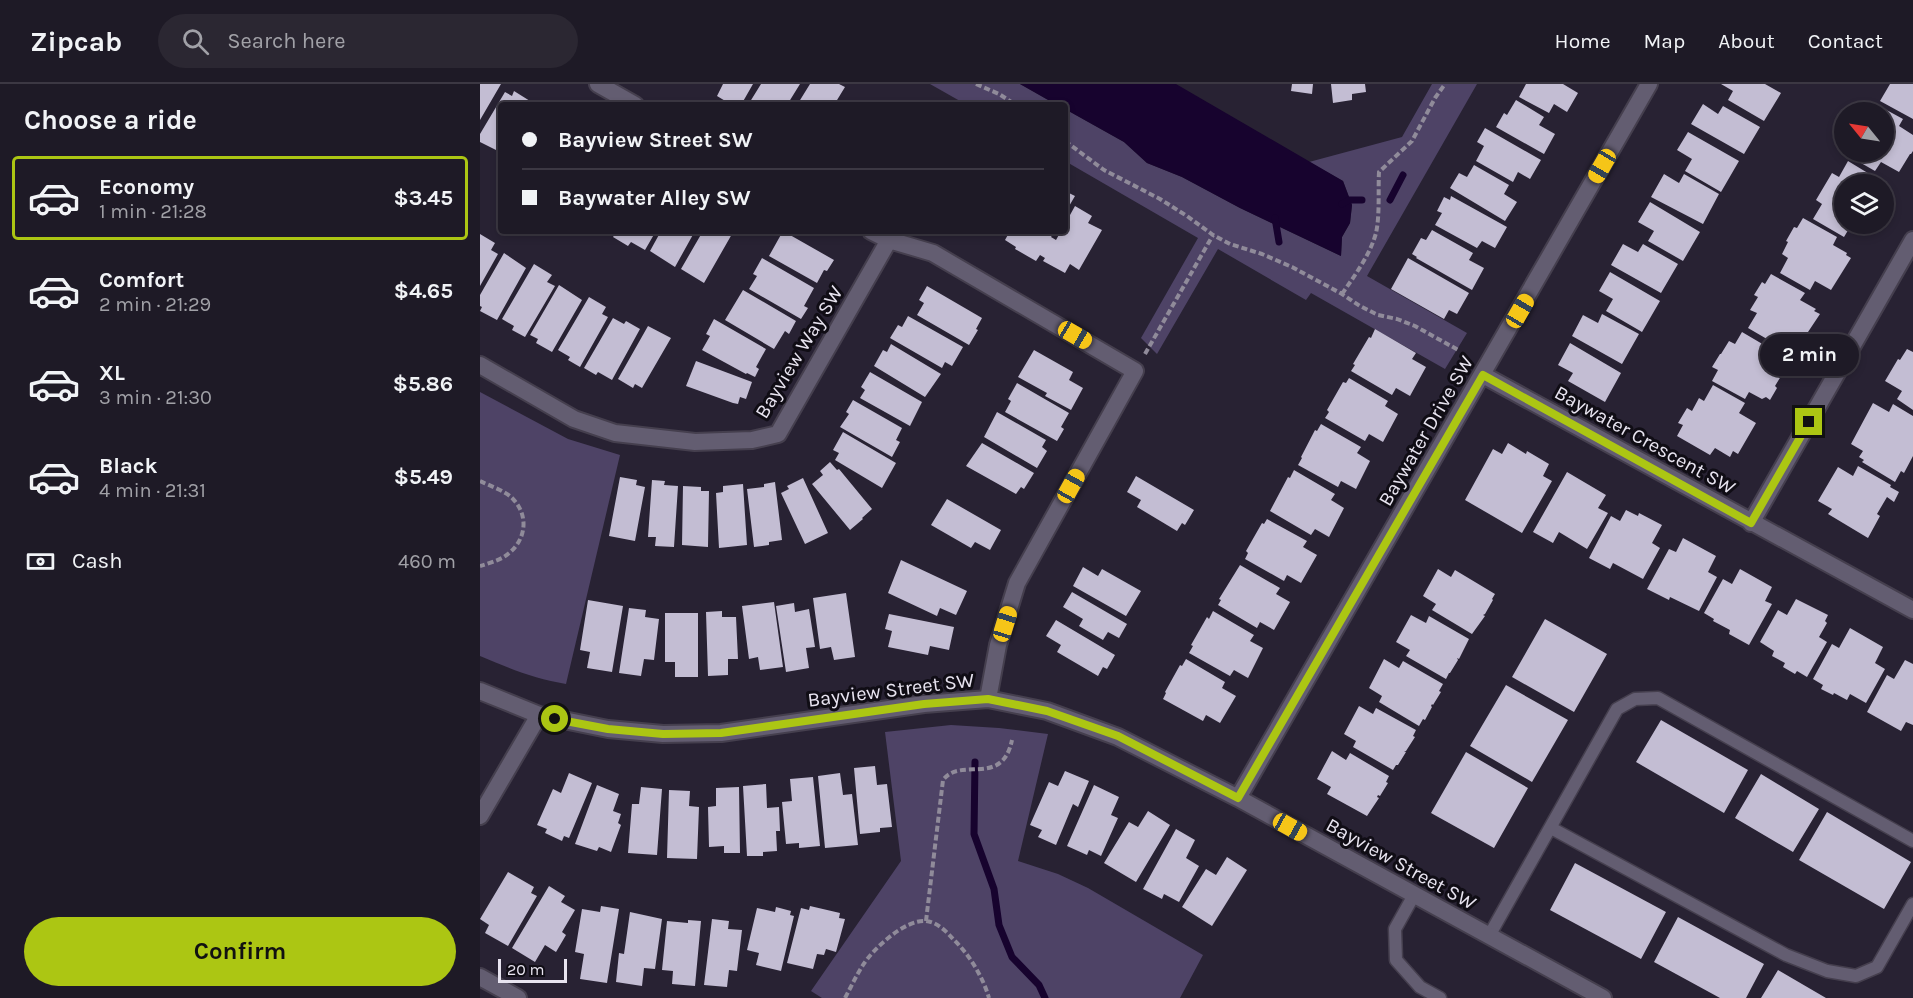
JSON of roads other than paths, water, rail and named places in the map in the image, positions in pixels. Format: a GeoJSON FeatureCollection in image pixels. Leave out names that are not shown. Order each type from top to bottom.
{"type":"FeatureCollection","features":[{"type":"Feature","properties":{"kind":"street"},"geometry":{"type":"LineString","coordinates":[[598,84],[630,102]]}},
{"type":"Feature","properties":{"kind":"street","name":"Baywater Drive SW"},"geometry":{"type":"LineString","coordinates":[[1238,798],[1649,84]]}},
{"type":"Feature","properties":{"kind":"street"},"geometry":{"type":"LineString","coordinates":[[877,234],[889,240],[933,253],[1135,371],[1017,583],[998,645],[988,699]]}},
{"type":"Feature","properties":{"kind":"street","name":"Bayview Way SW"},"geometry":{"type":"LineString","coordinates":[[480,364],[574,419],[615,433],[695,442],[752,440],[778,434],[889,240]]}},
{"type":"Feature","properties":{"kind":"street"},"geometry":{"type":"LineString","coordinates":[[1751,523],[1913,240]]}},
{"type":"Feature","properties":{"kind":"street","name":"Baywater Crescent SW"},"geometry":{"type":"LineString","coordinates":[[1483,375],[1913,610]]}},
{"type":"Feature","properties":{"kind":"street","name":"Bayview Street SW"},"geometry":{"type":"LineString","coordinates":[[480,691],[538,715],[608,729],[663,734],[721,733],[924,704],[988,699],[1047,711],[1118,736],[1238,798],[1603,998]]}},
{"type":"Feature","properties":{"kind":"street"},"geometry":{"type":"LineString","coordinates":[[480,816],[538,715]]}},
{"type":"Feature","properties":{"kind":"street"},"geometry":{"type":"LineString","coordinates":[[480,977],[518,998]]}},
{"type":"Feature","properties":{"kind":"lane"},"geometry":{"type":"LineString","coordinates":[[1489,936],[1617,710],[1635,699],[1658,698],[1913,841]]}},
{"type":"Feature","properties":{"kind":"lane"},"geometry":{"type":"LineString","coordinates":[[1551,828],[1776,949],[1827,971],[1856,976],[1877,967],[1913,904]]}},
{"type":"Feature","properties":{"kind":"lane"},"geometry":{"type":"LineString","coordinates":[[1414,895],[1395,928],[1396,960],[1420,987],[1440,998]]}},
{"type":"Feature","properties":{"kind":"waterway"},"geometry":{"type":"LineString","coordinates":[[1390,200],[1403,175]]}},
{"type":"Feature","properties":{"kind":"waterway"},"geometry":{"type":"LineString","coordinates":[[1342,204],[1349,200],[1362,200]]}},
{"type":"Feature","properties":{"kind":"waterway"},"geometry":{"type":"LineString","coordinates":[[1275,218],[1279,242]]}},
{"type":"Feature","properties":{"kind":"waterway"},"geometry":{"type":"LineString","coordinates":[[975,762],[974,834],[994,889],[999,925],[1012,957],[1039,985],[1045,998]]}}]}
